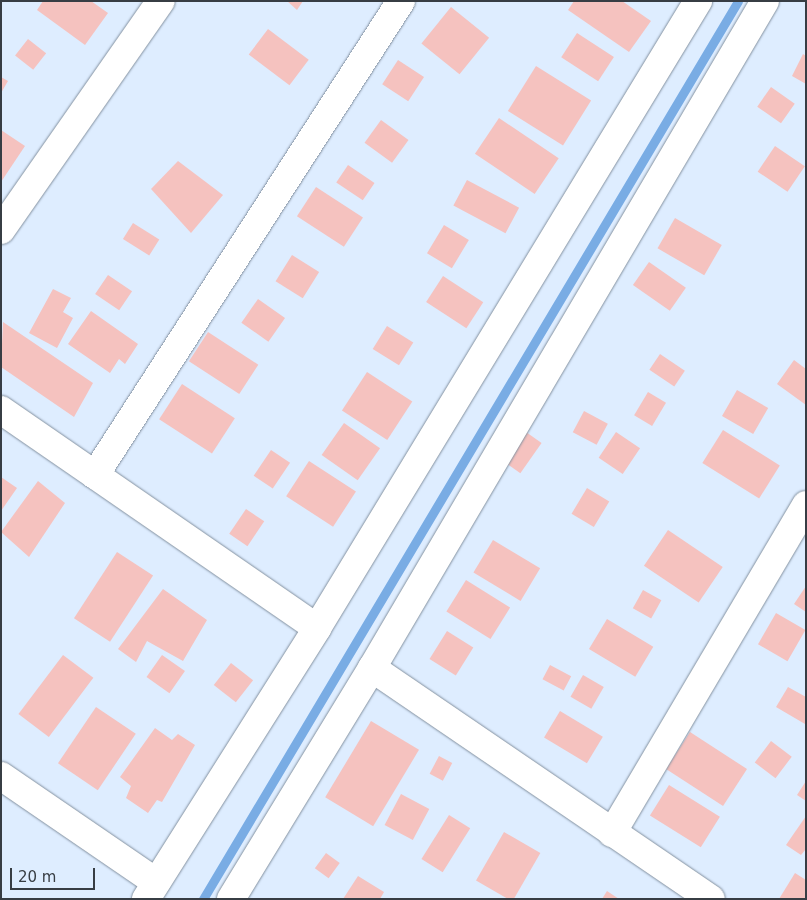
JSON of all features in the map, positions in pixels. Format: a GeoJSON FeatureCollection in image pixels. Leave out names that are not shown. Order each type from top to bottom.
{"type":"FeatureCollection","features":[{"type":"Feature","properties":{"kind":"street"},"geometry":{"type":"LineString","coordinates":[[1,230],[161,1]]}},
{"type":"Feature","properties":{"kind":"street"},"geometry":{"type":"LineString","coordinates":[[95,475],[401,1]]}},
{"type":"Feature","properties":{"kind":"street"},"geometry":{"type":"LineString","coordinates":[[1,776],[151,890],[317,628],[698,1]]}},
{"type":"Feature","properties":{"kind":"street"},"geometry":{"type":"LineString","coordinates":[[231,899],[372,668],[765,1]]}},
{"type":"Feature","properties":{"kind":"street"},"geometry":{"type":"LineString","coordinates":[[1,410],[317,628]]}},
{"type":"Feature","properties":{"kind":"street"},"geometry":{"type":"LineString","coordinates":[[612,833],[806,505]]}},
{"type":"Feature","properties":{"kind":"street"},"geometry":{"type":"LineString","coordinates":[[372,668],[711,899]]}},
{"type":"Feature","properties":{"kind":"building"},"geometry":{"type":"Polygon","coordinates":[[[43,1],[91,1],[108,13],[85,45],[37,10],[43,1]]]}},
{"type":"Feature","properties":{"kind":"building"},"geometry":{"type":"Polygon","coordinates":[[[287,1],[303,1],[297,10],[287,1]]]}},
{"type":"Feature","properties":{"kind":"building"},"geometry":{"type":"Polygon","coordinates":[[[574,1],[622,1],[651,21],[629,52],[568,10],[574,1]]]}},
{"type":"Feature","properties":{"kind":"building"},"geometry":{"type":"Polygon","coordinates":[[[451,7],[489,38],[460,74],[421,44],[451,7]]]}},
{"type":"Feature","properties":{"kind":"building"},"geometry":{"type":"Polygon","coordinates":[[[268,29],[309,60],[289,85],[249,55],[268,29]]]}},
{"type":"Feature","properties":{"kind":"building"},"geometry":{"type":"Polygon","coordinates":[[[577,33],[614,57],[598,81],[561,57],[577,33]]]}},
{"type":"Feature","properties":{"kind":"building"},"geometry":{"type":"Polygon","coordinates":[[[28,39],[46,53],[33,70],[15,56],[28,39]]]}},
{"type":"Feature","properties":{"kind":"building"},"geometry":{"type":"Polygon","coordinates":[[[803,54],[806,56],[806,84],[792,76],[803,54]]]}},
{"type":"Feature","properties":{"kind":"building"},"geometry":{"type":"Polygon","coordinates":[[[398,60],[424,77],[408,101],[382,84],[398,60]]]}},
{"type":"Feature","properties":{"kind":"building"},"geometry":{"type":"Polygon","coordinates":[[[536,66],[591,100],[563,145],[508,111],[536,66]]]}},
{"type":"Feature","properties":{"kind":"building"},"geometry":{"type":"Polygon","coordinates":[[[1,77],[8,81],[1,93],[1,77]]]}},
{"type":"Feature","properties":{"kind":"building"},"geometry":{"type":"Polygon","coordinates":[[[771,87],[795,104],[781,123],[757,107],[771,87]]]}},
{"type":"Feature","properties":{"kind":"building"},"geometry":{"type":"Polygon","coordinates":[[[499,118],[559,158],[535,194],[475,154],[499,118]]]}},
{"type":"Feature","properties":{"kind":"building"},"geometry":{"type":"Polygon","coordinates":[[[381,120],[409,140],[392,163],[365,143],[381,120]]]}},
{"type":"Feature","properties":{"kind":"building"},"geometry":{"type":"Polygon","coordinates":[[[1,130],[25,146],[1,182],[1,130]]]}},
{"type":"Feature","properties":{"kind":"building"},"geometry":{"type":"Polygon","coordinates":[[[775,146],[805,166],[788,192],[758,172],[775,146]]]}},
{"type":"Feature","properties":{"kind":"building"},"geometry":{"type":"Polygon","coordinates":[[[178,161],[223,195],[191,233],[151,189],[178,161]]]}},
{"type":"Feature","properties":{"kind":"building"},"geometry":{"type":"Polygon","coordinates":[[[348,165],[375,183],[363,200],[336,182],[348,165]]]}},
{"type":"Feature","properties":{"kind":"building"},"geometry":{"type":"Polygon","coordinates":[[[467,180],[519,208],[505,233],[453,206],[467,180]]]}},
{"type":"Feature","properties":{"kind":"building"},"geometry":{"type":"Polygon","coordinates":[[[316,187],[363,217],[344,247],[297,216],[316,187]]]}},
{"type":"Feature","properties":{"kind":"building"},"geometry":{"type":"Polygon","coordinates":[[[675,218],[722,245],[704,275],[658,248],[675,218]]]}},
{"type":"Feature","properties":{"kind":"building"},"geometry":{"type":"Polygon","coordinates":[[[133,223],[159,239],[149,256],[123,239],[133,223]]]}},
{"type":"Feature","properties":{"kind":"building"},"geometry":{"type":"Polygon","coordinates":[[[444,225],[469,240],[452,268],[427,253],[444,225]]]}},
{"type":"Feature","properties":{"kind":"building"},"geometry":{"type":"Polygon","coordinates":[[[292,255],[319,272],[303,298],[276,281],[292,255]]]}},
{"type":"Feature","properties":{"kind":"building"},"geometry":{"type":"Polygon","coordinates":[[[649,262],[686,288],[670,311],[633,285],[649,262]]]}},
{"type":"Feature","properties":{"kind":"building"},"geometry":{"type":"Polygon","coordinates":[[[108,275],[132,291],[119,310],[95,294],[108,275]]]}},
{"type":"Feature","properties":{"kind":"building"},"geometry":{"type":"Polygon","coordinates":[[[443,276],[483,302],[466,328],[426,302],[443,276]]]}},
{"type":"Feature","properties":{"kind":"building"},"geometry":{"type":"Polygon","coordinates":[[[53,289],[71,298],[63,312],[73,318],[57,348],[29,333],[53,289]]]}},
{"type":"Feature","properties":{"kind":"building"},"geometry":{"type":"Polygon","coordinates":[[[258,299],[285,318],[268,342],[241,323],[258,299]]]}},
{"type":"Feature","properties":{"kind":"building"},"geometry":{"type":"Polygon","coordinates":[[[91,311],[138,344],[125,364],[119,359],[110,373],[68,344],[91,311]]]}},
{"type":"Feature","properties":{"kind":"building"},"geometry":{"type":"Polygon","coordinates":[[[3,322],[93,383],[74,417],[1,367],[3,322]]]}},
{"type":"Feature","properties":{"kind":"building"},"geometry":{"type":"Polygon","coordinates":[[[387,326],[413,342],[399,365],[373,349],[387,326]]]}},
{"type":"Feature","properties":{"kind":"building"},"geometry":{"type":"Polygon","coordinates":[[[208,332],[258,365],[239,394],[189,361],[208,332]]]}},
{"type":"Feature","properties":{"kind":"building"},"geometry":{"type":"Polygon","coordinates":[[[660,354],[685,371],[674,387],[649,370],[660,354]]]}},
{"type":"Feature","properties":{"kind":"building"},"geometry":{"type":"Polygon","coordinates":[[[794,360],[806,369],[806,405],[777,384],[794,360]]]}},
{"type":"Feature","properties":{"kind":"building"},"geometry":{"type":"Polygon","coordinates":[[[367,372],[412,401],[387,440],[342,411],[367,372]]]}},
{"type":"Feature","properties":{"kind":"building"},"geometry":{"type":"Polygon","coordinates":[[[182,384],[235,418],[212,454],[159,419],[182,384]]]}},
{"type":"Feature","properties":{"kind":"building"},"geometry":{"type":"Polygon","coordinates":[[[737,390],[768,408],[753,434],[722,416],[737,390]]]}},
{"type":"Feature","properties":{"kind":"building"},"geometry":{"type":"Polygon","coordinates":[[[648,392],[666,403],[652,426],[634,415],[648,392]]]}},
{"type":"Feature","properties":{"kind":"building"},"geometry":{"type":"Polygon","coordinates":[[[584,411],[608,424],[597,445],[573,432],[584,411]]]}},
{"type":"Feature","properties":{"kind":"building"},"geometry":{"type":"Polygon","coordinates":[[[344,423],[380,448],[358,480],[322,455],[344,423]]]}},
{"type":"Feature","properties":{"kind":"building"},"geometry":{"type":"Polygon","coordinates":[[[723,430],[780,466],[759,499],[702,463],[723,430]]]}},
{"type":"Feature","properties":{"kind":"building"},"geometry":{"type":"Polygon","coordinates":[[[526,432],[542,443],[520,473],[505,462],[526,432]]]}},
{"type":"Feature","properties":{"kind":"building"},"geometry":{"type":"Polygon","coordinates":[[[616,432],[640,448],[623,474],[599,458],[616,432]]]}},
{"type":"Feature","properties":{"kind":"building"},"geometry":{"type":"Polygon","coordinates":[[[271,450],[290,463],[273,489],[254,476],[271,450]]]}},
{"type":"Feature","properties":{"kind":"building"},"geometry":{"type":"Polygon","coordinates":[[[309,461],[356,491],[333,527],[286,496],[309,461]]]}},
{"type":"Feature","properties":{"kind":"building"},"geometry":{"type":"Polygon","coordinates":[[[1,477],[17,488],[1,511],[1,477]]]}},
{"type":"Feature","properties":{"kind":"building"},"geometry":{"type":"Polygon","coordinates":[[[38,481],[65,503],[29,557],[1,532],[38,481]]]}},
{"type":"Feature","properties":{"kind":"building"},"geometry":{"type":"Polygon","coordinates":[[[587,488],[609,501],[594,527],[572,514],[587,488]]]}},
{"type":"Feature","properties":{"kind":"building"},"geometry":{"type":"Polygon","coordinates":[[[246,509],[264,521],[247,546],[229,534],[246,509]]]}},
{"type":"Feature","properties":{"kind":"building"},"geometry":{"type":"Polygon","coordinates":[[[668,530],[723,567],[699,603],[644,566],[668,530]]]}},
{"type":"Feature","properties":{"kind":"building"},"geometry":{"type":"Polygon","coordinates":[[[493,540],[540,568],[521,601],[473,573],[493,540]]]}},
{"type":"Feature","properties":{"kind":"building"},"geometry":{"type":"Polygon","coordinates":[[[117,552],[153,575],[110,642],[74,618],[117,552]]]}},
{"type":"Feature","properties":{"kind":"building"},"geometry":{"type":"Polygon","coordinates":[[[466,580],[510,608],[490,639],[446,611],[466,580]]]}},
{"type":"Feature","properties":{"kind":"building"},"geometry":{"type":"Polygon","coordinates":[[[806,586],[806,612],[794,604],[806,586]]]}},
{"type":"Feature","properties":{"kind":"building"},"geometry":{"type":"Polygon","coordinates":[[[163,589],[207,620],[183,661],[147,641],[136,662],[118,649],[163,589]]]}},
{"type":"Feature","properties":{"kind":"building"},"geometry":{"type":"Polygon","coordinates":[[[643,590],[661,600],[651,619],[633,608],[643,590]]]}},
{"type":"Feature","properties":{"kind":"building"},"geometry":{"type":"Polygon","coordinates":[[[776,613],[805,630],[787,661],[758,644],[776,613]]]}},
{"type":"Feature","properties":{"kind":"building"},"geometry":{"type":"Polygon","coordinates":[[[607,619],[653,647],[635,677],[589,649],[607,619]]]}},
{"type":"Feature","properties":{"kind":"building"},"geometry":{"type":"Polygon","coordinates":[[[447,631],[473,647],[456,675],[430,659],[447,631]]]}},
{"type":"Feature","properties":{"kind":"building"},"geometry":{"type":"Polygon","coordinates":[[[63,655],[93,678],[49,737],[18,714],[63,655]]]}},
{"type":"Feature","properties":{"kind":"building"},"geometry":{"type":"Polygon","coordinates":[[[162,655],[185,671],[169,693],[147,677],[162,655]]]}},
{"type":"Feature","properties":{"kind":"building"},"geometry":{"type":"Polygon","coordinates":[[[231,663],[253,680],[236,702],[214,685],[231,663]]]}},
{"type":"Feature","properties":{"kind":"building"},"geometry":{"type":"Polygon","coordinates":[[[550,665],[571,676],[564,690],[542,679],[550,665]]]}},
{"type":"Feature","properties":{"kind":"building"},"geometry":{"type":"Polygon","coordinates":[[[583,675],[604,687],[591,709],[570,697],[583,675]]]}},
{"type":"Feature","properties":{"kind":"building"},"geometry":{"type":"Polygon","coordinates":[[[788,687],[806,697],[805,724],[776,707],[788,687]]]}},
{"type":"Feature","properties":{"kind":"building"},"geometry":{"type":"Polygon","coordinates":[[[96,707],[136,734],[98,790],[58,763],[96,707]]]}},
{"type":"Feature","properties":{"kind":"building"},"geometry":{"type":"Polygon","coordinates":[[[560,711],[603,737],[587,763],[544,738],[560,711]]]}},
{"type":"Feature","properties":{"kind":"building"},"geometry":{"type":"Polygon","coordinates":[[[371,721],[419,750],[373,826],[325,797],[371,721]]]}},
{"type":"Feature","properties":{"kind":"building"},"geometry":{"type":"Polygon","coordinates":[[[155,728],[172,740],[178,734],[195,745],[162,802],[157,800],[148,813],[126,798],[131,786],[120,777],[155,728]]]}},
{"type":"Feature","properties":{"kind":"building"},"geometry":{"type":"Polygon","coordinates":[[[690,732],[747,769],[723,806],[666,769],[690,732]]]}},
{"type":"Feature","properties":{"kind":"building"},"geometry":{"type":"Polygon","coordinates":[[[771,741],[792,757],[776,778],[755,763],[771,741]]]}},
{"type":"Feature","properties":{"kind":"building"},"geometry":{"type":"Polygon","coordinates":[[[439,756],[452,763],[443,781],[430,774],[439,756]]]}},
{"type":"Feature","properties":{"kind":"building"},"geometry":{"type":"Polygon","coordinates":[[[806,781],[806,801],[797,795],[806,781]]]}},
{"type":"Feature","properties":{"kind":"building"},"geometry":{"type":"Polygon","coordinates":[[[669,785],[720,817],[701,847],[650,816],[669,785]]]}},
{"type":"Feature","properties":{"kind":"building"},"geometry":{"type":"Polygon","coordinates":[[[401,794],[429,809],[413,840],[385,825],[401,794]]]}},
{"type":"Feature","properties":{"kind":"building"},"geometry":{"type":"Polygon","coordinates":[[[449,815],[470,828],[443,872],[421,859],[449,815]]]}},
{"type":"Feature","properties":{"kind":"building"},"geometry":{"type":"Polygon","coordinates":[[[806,816],[806,849],[801,855],[786,845],[806,816]]]}},
{"type":"Feature","properties":{"kind":"building"},"geometry":{"type":"Polygon","coordinates":[[[504,832],[540,853],[514,899],[508,899],[476,880],[504,832]]]}},
{"type":"Feature","properties":{"kind":"building"},"geometry":{"type":"Polygon","coordinates":[[[326,853],[340,863],[329,878],[315,868],[326,853]]]}},
{"type":"Feature","properties":{"kind":"building"},"geometry":{"type":"Polygon","coordinates":[[[795,873],[806,880],[806,899],[779,899],[795,873]]]}},
{"type":"Feature","properties":{"kind":"building"},"geometry":{"type":"Polygon","coordinates":[[[358,876],[384,892],[380,899],[343,899],[358,876]]]}},
{"type":"Feature","properties":{"kind":"building"},"geometry":{"type":"Polygon","coordinates":[[[607,891],[619,899],[602,899],[607,891]]]}},
{"type":"Feature","properties":{"kind":"waterway"},"geometry":{"type":"LineString","coordinates":[[203,899],[738,1]]}}]}
